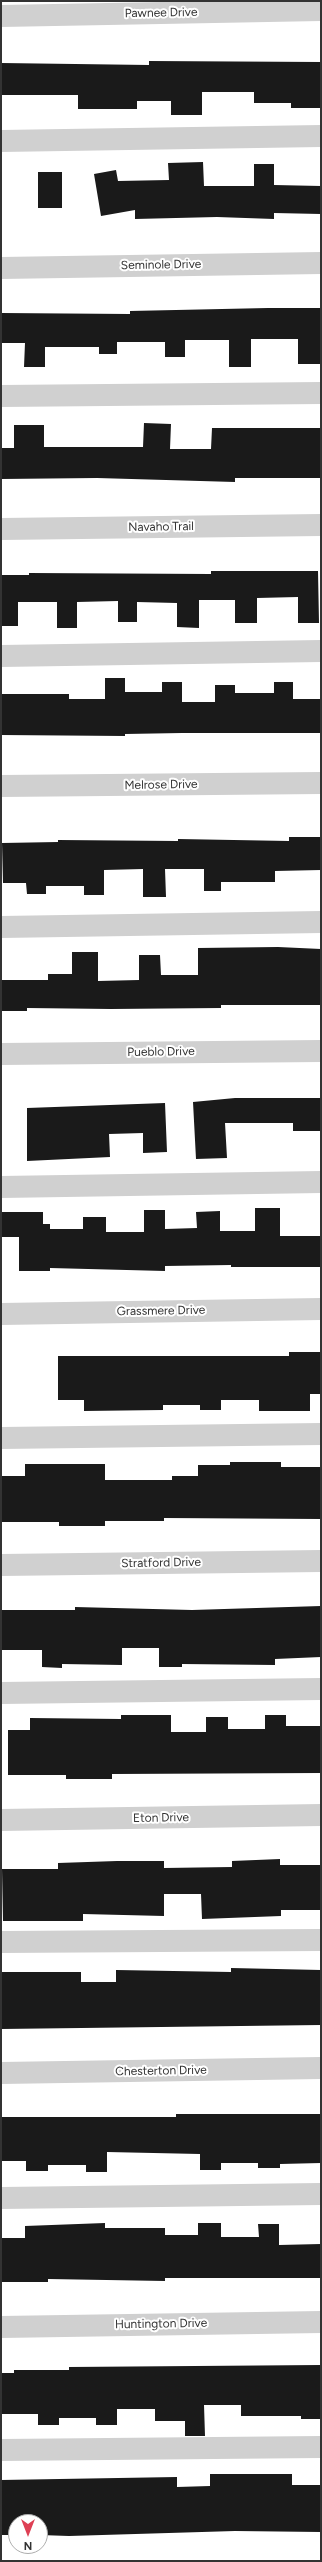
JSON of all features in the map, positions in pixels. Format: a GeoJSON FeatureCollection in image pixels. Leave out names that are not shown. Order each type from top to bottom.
{"type":"FeatureCollection","features":[{"type":"Feature","properties":{"kind":"street","name":"Pawnee Drive"},"geometry":{"type":"LineString","coordinates":[[1,16],[321,10]]}},
{"type":"Feature","properties":{"kind":"street"},"geometry":{"type":"LineString","coordinates":[[1,140],[321,136]]}},
{"type":"Feature","properties":{"kind":"street","name":"Seminole Drive"},"geometry":{"type":"LineString","coordinates":[[1,268],[321,263]]}},
{"type":"Feature","properties":{"kind":"street"},"geometry":{"type":"LineString","coordinates":[[1,396],[321,393]]}},
{"type":"Feature","properties":{"kind":"street","name":"Navaho Trail"},"geometry":{"type":"LineString","coordinates":[[1,529],[321,525]]}},
{"type":"Feature","properties":{"kind":"street"},"geometry":{"type":"LineString","coordinates":[[1,656],[321,651]]}},
{"type":"Feature","properties":{"kind":"street","name":"Melrose Drive"},"geometry":{"type":"LineString","coordinates":[[1,786],[321,783]]}},
{"type":"Feature","properties":{"kind":"street"},"geometry":{"type":"LineString","coordinates":[[1,927],[321,922]]}},
{"type":"Feature","properties":{"kind":"street","name":"Pueblo Drive"},"geometry":{"type":"LineString","coordinates":[[1,1054],[321,1051]]}},
{"type":"Feature","properties":{"kind":"street"},"geometry":{"type":"LineString","coordinates":[[1,1187],[321,1182]]}},
{"type":"Feature","properties":{"kind":"street","name":"Grassmere Drive"},"geometry":{"type":"LineString","coordinates":[[1,1314],[321,1309]]}},
{"type":"Feature","properties":{"kind":"street"},"geometry":{"type":"LineString","coordinates":[[1,1438],[321,1434]]}},
{"type":"Feature","properties":{"kind":"street","name":"Stratford Drive"},"geometry":{"type":"LineString","coordinates":[[1,1565],[321,1561]]}},
{"type":"Feature","properties":{"kind":"street"},"geometry":{"type":"LineString","coordinates":[[1,1693],[321,1689]]}},
{"type":"Feature","properties":{"kind":"street","name":"Eton Drive"},"geometry":{"type":"LineString","coordinates":[[1,1820],[321,1815]]}},
{"type":"Feature","properties":{"kind":"street"},"geometry":{"type":"LineString","coordinates":[[1,1942],[321,1940]]}},
{"type":"Feature","properties":{"kind":"street","name":"Chesterton Drive"},"geometry":{"type":"LineString","coordinates":[[1,2073],[321,2068]]}},
{"type":"Feature","properties":{"kind":"street"},"geometry":{"type":"LineString","coordinates":[[1,2198],[321,2194]]}},
{"type":"Feature","properties":{"kind":"street","name":"Huntington Drive"},"geometry":{"type":"LineString","coordinates":[[1,2327],[321,2322]]}},
{"type":"Feature","properties":{"kind":"street"},"geometry":{"type":"LineString","coordinates":[[1,2450],[321,2447]]}},
{"type":"Feature","properties":{"kind":"building"},"geometry":{"type":"Polygon","coordinates":[[[149,61],[321,62],[321,108],[291,108],[291,103],[254,103],[254,92],[202,92],[202,115],[171,115],[171,101],[137,101],[137,109],[78,109],[78,95],[1,95],[1,63],[149,65],[149,61]]]}},
{"type":"Feature","properties":{"kind":"building"},"geometry":{"type":"Polygon","coordinates":[[[203,162],[204,186],[254,186],[254,164],[274,164],[274,185],[321,186],[321,214],[274,213],[274,219],[217,217],[135,219],[135,210],[101,216],[94,174],[116,170],[118,181],[169,180],[168,163],[203,162]]]}},
{"type":"Feature","properties":{"kind":"building"},"geometry":{"type":"Polygon","coordinates":[[[38,172],[62,172],[62,208],[38,208],[38,172]]]}},
{"type":"Feature","properties":{"kind":"building"},"geometry":{"type":"Polygon","coordinates":[[[320,308],[320,364],[298,364],[298,339],[251,339],[251,367],[229,367],[229,340],[185,340],[185,357],[165,357],[165,342],[117,342],[117,354],[99,354],[99,347],[45,347],[45,367],[24,367],[25,343],[1,343],[1,313],[130,314],[130,311],[320,308]]]}},
{"type":"Feature","properties":{"kind":"building"},"geometry":{"type":"Polygon","coordinates":[[[144,423],[171,424],[170,449],[211,449],[212,428],[321,428],[321,478],[235,478],[235,482],[97,478],[1,479],[1,448],[14,448],[14,425],[44,425],[44,447],[143,447],[144,423]]]}},
{"type":"Feature","properties":{"kind":"building"},"geometry":{"type":"Polygon","coordinates":[[[211,571],[318,571],[319,623],[298,623],[298,597],[257,598],[257,623],[235,623],[235,600],[199,600],[199,628],[177,627],[177,603],[137,602],[137,622],[118,622],[118,601],[77,602],[77,628],[57,628],[57,602],[18,602],[18,626],[1,626],[1,575],[29,575],[29,573],[211,574],[211,571]]]}},
{"type":"Feature","properties":{"kind":"building"},"geometry":{"type":"Polygon","coordinates":[[[105,678],[125,678],[125,692],[162,692],[162,682],[182,682],[182,702],[215,702],[215,685],[235,685],[235,693],[274,693],[274,682],[293,682],[293,699],[321,699],[321,733],[182,733],[125,734],[125,736],[1,735],[1,694],[69,694],[69,699],[105,699],[105,678]]]}},
{"type":"Feature","properties":{"kind":"building"},"geometry":{"type":"Polygon","coordinates":[[[289,837],[321,837],[321,870],[275,871],[275,882],[221,882],[221,891],[204,891],[204,869],[165,869],[166,897],[143,897],[143,869],[104,870],[104,895],[84,895],[84,886],[46,886],[46,894],[27,894],[26,883],[3,883],[2,843],[58,842],[58,840],[178,841],[178,839],[289,841],[289,837]]]}},
{"type":"Feature","properties":{"kind":"building"},"geometry":{"type":"Polygon","coordinates":[[[278,947],[321,949],[321,1005],[221,1005],[221,1008],[27,1008],[27,1011],[1,1011],[1,980],[48,980],[48,974],[72,974],[72,952],[98,952],[98,981],[139,980],[139,955],[160,955],[161,975],[198,975],[198,948],[278,947]]]}},
{"type":"Feature","properties":{"kind":"building"},"geometry":{"type":"Polygon","coordinates":[[[235,1098],[321,1098],[321,1131],[293,1131],[293,1123],[225,1123],[227,1158],[196,1159],[193,1102],[235,1098]]]}},
{"type":"Feature","properties":{"kind":"building"},"geometry":{"type":"Polygon","coordinates":[[[165,1103],[167,1152],[143,1153],[143,1133],[109,1134],[110,1157],[27,1161],[27,1108],[165,1103]]]}},
{"type":"Feature","properties":{"kind":"building"},"geometry":{"type":"Polygon","coordinates":[[[255,1208],[280,1208],[280,1236],[321,1236],[321,1267],[231,1267],[231,1265],[165,1266],[165,1271],[50,1268],[50,1271],[19,1271],[19,1237],[1,1237],[1,1212],[43,1212],[43,1224],[50,1224],[50,1229],[83,1229],[83,1217],[106,1217],[106,1232],[144,1232],[144,1210],[165,1210],[165,1229],[197,1228],[196,1212],[220,1211],[220,1231],[255,1231],[255,1208]]]}},
{"type":"Feature","properties":{"kind":"building"},"geometry":{"type":"Polygon","coordinates":[[[289,1352],[321,1352],[321,1394],[310,1394],[310,1411],[259,1411],[259,1400],[221,1400],[221,1410],[200,1410],[200,1405],[163,1405],[163,1410],[84,1411],[84,1400],[58,1400],[58,1356],[289,1356],[289,1352]]]}},
{"type":"Feature","properties":{"kind":"building"},"geometry":{"type":"Polygon","coordinates":[[[230,1462],[281,1462],[281,1467],[321,1467],[321,1519],[164,1518],[164,1521],[105,1521],[105,1526],[59,1526],[59,1522],[1,1522],[1,1476],[25,1476],[25,1464],[105,1464],[105,1480],[172,1480],[172,1476],[198,1476],[198,1465],[230,1465],[230,1462]]]}},
{"type":"Feature","properties":{"kind":"building"},"geometry":{"type":"Polygon","coordinates":[[[321,1606],[321,1657],[275,1659],[275,1665],[182,1664],[182,1667],[159,1667],[159,1648],[122,1648],[122,1665],[62,1664],[62,1668],[42,1667],[42,1650],[1,1650],[1,1610],[75,1610],[75,1607],[192,1610],[321,1606]]]}},
{"type":"Feature","properties":{"kind":"building"},"geometry":{"type":"Polygon","coordinates":[[[121,1715],[171,1715],[171,1732],[206,1732],[206,1717],[228,1717],[228,1729],[265,1729],[265,1715],[286,1715],[286,1726],[321,1726],[321,1773],[112,1774],[112,1779],[66,1779],[66,1775],[8,1775],[8,1730],[30,1730],[30,1718],[121,1719],[121,1715]]]}},
{"type":"Feature","properties":{"kind":"building"},"geometry":{"type":"Polygon","coordinates":[[[280,1859],[280,1865],[321,1865],[321,1910],[281,1910],[281,1916],[202,1919],[201,1894],[164,1894],[164,1916],[83,1914],[83,1921],[3,1921],[2,1869],[58,1869],[58,1863],[117,1861],[164,1861],[164,1868],[232,1867],[232,1861],[280,1859]]]}},
{"type":"Feature","properties":{"kind":"building"},"geometry":{"type":"Polygon","coordinates":[[[231,1968],[321,1970],[321,2025],[1,2029],[1,1972],[81,1972],[81,1982],[116,1982],[116,1970],[231,1972],[231,1968]]]}},
{"type":"Feature","properties":{"kind":"building"},"geometry":{"type":"Polygon","coordinates":[[[176,2114],[321,2114],[321,2163],[280,2164],[280,2168],[258,2168],[258,2163],[221,2163],[221,2170],[200,2170],[200,2154],[107,2152],[107,2172],[86,2172],[86,2165],[48,2165],[48,2171],[26,2171],[26,2161],[1,2161],[1,2117],[176,2117],[176,2114]]]}},
{"type":"Feature","properties":{"kind":"building"},"geometry":{"type":"Polygon","coordinates":[[[105,2223],[105,2228],[165,2228],[165,2235],[198,2235],[198,2223],[221,2223],[221,2237],[259,2237],[258,2224],[279,2224],[279,2245],[321,2244],[321,2278],[165,2278],[165,2281],[48,2279],[48,2282],[1,2282],[1,2238],[25,2238],[25,2226],[105,2223]]]}},
{"type":"Feature","properties":{"kind":"building"},"geometry":{"type":"Polygon","coordinates":[[[321,2365],[321,2419],[301,2419],[301,2416],[241,2416],[241,2405],[204,2405],[205,2436],[185,2436],[185,2421],[155,2421],[155,2409],[117,2409],[117,2425],[96,2425],[96,2418],[59,2418],[59,2425],[38,2425],[38,2414],[1,2414],[1,2373],[14,2373],[14,2370],[69,2370],[69,2367],[321,2365]]]}},
{"type":"Feature","properties":{"kind":"building"},"geometry":{"type":"Polygon","coordinates":[[[210,2474],[292,2474],[292,2485],[321,2485],[321,2532],[235,2531],[69,2536],[48,2535],[48,2514],[8,2514],[8,2535],[1,2535],[1,2480],[177,2477],[177,2487],[210,2486],[210,2474]]]}}]}
